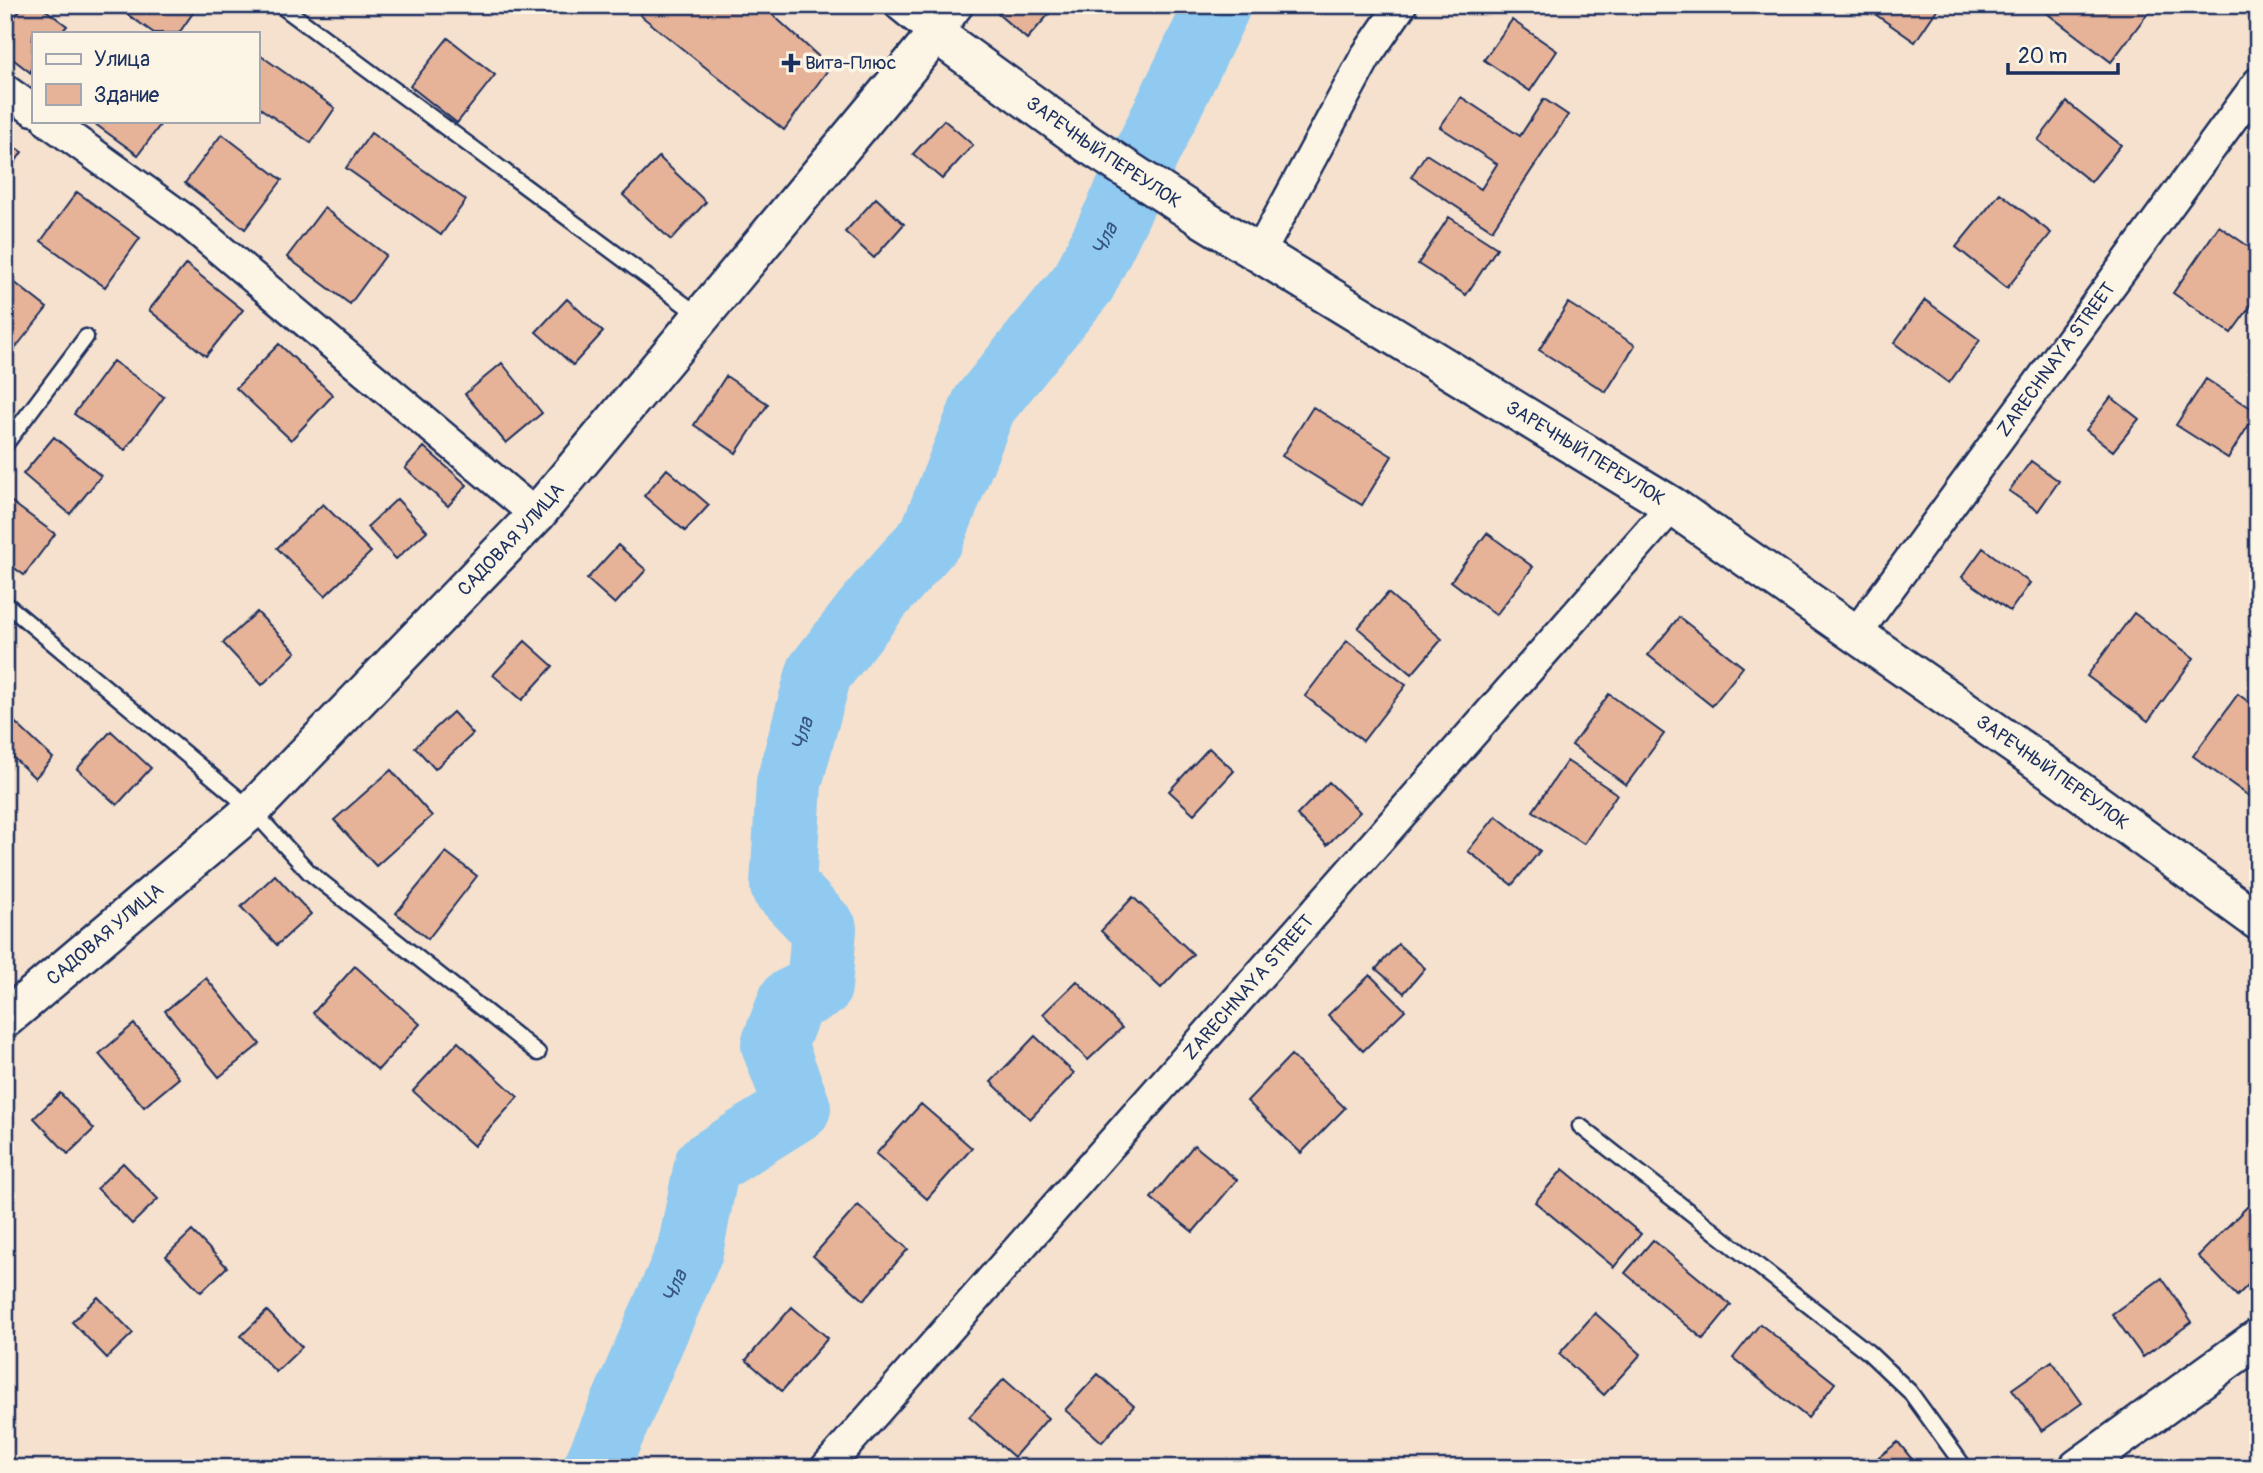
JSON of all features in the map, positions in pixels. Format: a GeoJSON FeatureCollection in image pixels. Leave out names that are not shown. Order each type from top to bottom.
{"type":"FeatureCollection","features":[{"type":"Feature","properties":{"kind":"street","name":"ЗАРЕЧНЫЙ ПЕРЕУЛОК"},"geometry":{"type":"LineString","coordinates":[[900,5],[1088,144],[1203,219],[1672,506],[2052,771],[2258,920]]}},
{"type":"Feature","properties":{"kind":"street","name":"САДОВАЯ УЛИЦА"},"geometry":{"type":"LineString","coordinates":[[5,1019],[252,810],[536,515],[958,5]]}},
{"type":"Feature","properties":{"kind":"street"},"geometry":{"type":"LineString","coordinates":[[1259,254],[1366,56],[1401,5]]}},
{"type":"Feature","properties":{"kind":"street","name":"ZARECHNAYA STREET"},"geometry":{"type":"LineString","coordinates":[[1855,635],[2258,83]]}},
{"type":"Feature","properties":{"kind":"street"},"geometry":{"type":"LineString","coordinates":[[5,90],[32,109]]}},
{"type":"Feature","properties":{"kind":"street"},"geometry":{"type":"LineString","coordinates":[[49,122],[185,220],[536,515]]}},
{"type":"Feature","properties":{"kind":"street","name":"ZARECHNAYA STREET"},"geometry":{"type":"LineString","coordinates":[[826,1468],[1672,506]]}},
{"type":"Feature","properties":{"kind":"street"},"geometry":{"type":"LineString","coordinates":[[2078,1468],[2258,1339]]}},
{"type":"Feature","properties":{"kind":"lane"},"geometry":{"type":"LineString","coordinates":[[280,5],[701,317]]}},
{"type":"Feature","properties":{"kind":"lane"},"geometry":{"type":"LineString","coordinates":[[5,445],[86,337]]}},
{"type":"Feature","properties":{"kind":"lane"},"geometry":{"type":"LineString","coordinates":[[5,603],[252,810],[309,872],[538,1052]]}},
{"type":"Feature","properties":{"kind":"lane"},"geometry":{"type":"LineString","coordinates":[[1580,1126],[1868,1352],[1910,1392],[1965,1468]]}},
{"type":"Feature","properties":{"kind":"building"},"geometry":{"type":"Polygon","coordinates":[[[24,5],[39,5],[67,26],[62,32],[32,32],[31,73],[5,53],[5,30],[24,5]]]}},
{"type":"Feature","properties":{"kind":"building"},"geometry":{"type":"Polygon","coordinates":[[[114,5],[197,7],[180,32],[153,32],[114,5]]]}},
{"type":"Feature","properties":{"kind":"building"},"geometry":{"type":"Polygon","coordinates":[[[649,5],[762,5],[830,67],[784,130],[640,15],[649,5]]]}},
{"type":"Feature","properties":{"kind":"building"},"geometry":{"type":"Polygon","coordinates":[[[1005,5],[1057,5],[1027,39],[998,14],[1005,5]]]}},
{"type":"Feature","properties":{"kind":"building"},"geometry":{"type":"Polygon","coordinates":[[[1862,5],[1940,5],[1915,42],[1862,5]]]}},
{"type":"Feature","properties":{"kind":"building"},"geometry":{"type":"Polygon","coordinates":[[[2049,5],[2154,5],[2111,62],[2044,11],[2049,5]]]}},
{"type":"Feature","properties":{"kind":"building"},"geometry":{"type":"Polygon","coordinates":[[[1512,20],[1557,51],[1530,91],[1484,60],[1512,20]]]}},
{"type":"Feature","properties":{"kind":"building"},"geometry":{"type":"Polygon","coordinates":[[[448,38],[495,75],[457,123],[410,86],[448,38]]]}},
{"type":"Feature","properties":{"kind":"building"},"geometry":{"type":"Polygon","coordinates":[[[259,54],[335,108],[311,143],[259,107],[259,54]]]}},
{"type":"Feature","properties":{"kind":"building"},"geometry":{"type":"Polygon","coordinates":[[[1461,97],[1520,136],[1544,99],[1568,115],[1492,230],[1411,177],[1426,154],[1481,189],[1497,164],[1440,127],[1461,97]]]}},
{"type":"Feature","properties":{"kind":"building"},"geometry":{"type":"Polygon","coordinates":[[[2067,102],[2121,145],[2091,182],[2038,140],[2067,102]]]}},
{"type":"Feature","properties":{"kind":"building"},"geometry":{"type":"Polygon","coordinates":[[[944,120],[973,145],[942,179],[913,154],[944,120]]]}},
{"type":"Feature","properties":{"kind":"building"},"geometry":{"type":"Polygon","coordinates":[[[92,122],[162,122],[138,155],[92,122]]]}},
{"type":"Feature","properties":{"kind":"building"},"geometry":{"type":"Polygon","coordinates":[[[371,133],[466,200],[441,235],[346,168],[371,133]]]}},
{"type":"Feature","properties":{"kind":"building"},"geometry":{"type":"Polygon","coordinates":[[[222,134],[282,180],[245,229],[185,183],[222,134]]]}},
{"type":"Feature","properties":{"kind":"building"},"geometry":{"type":"Polygon","coordinates":[[[5,141],[22,152],[5,177],[5,141]]]}},
{"type":"Feature","properties":{"kind":"building"},"geometry":{"type":"Polygon","coordinates":[[[659,157],[706,202],[671,240],[623,195],[659,157]]]}},
{"type":"Feature","properties":{"kind":"building"},"geometry":{"type":"Polygon","coordinates":[[[77,192],[140,238],[105,287],[41,241],[77,192]]]}},
{"type":"Feature","properties":{"kind":"building"},"geometry":{"type":"Polygon","coordinates":[[[2000,193],[2051,233],[2007,288],[1956,247],[2000,193]]]}},
{"type":"Feature","properties":{"kind":"building"},"geometry":{"type":"Polygon","coordinates":[[[876,198],[904,224],[874,258],[845,232],[876,198]]]}},
{"type":"Feature","properties":{"kind":"building"},"geometry":{"type":"Polygon","coordinates":[[[324,208],[386,255],[350,304],[287,257],[324,208]]]}},
{"type":"Feature","properties":{"kind":"building"},"geometry":{"type":"Polygon","coordinates":[[[1449,217],[1497,248],[1466,295],[1418,264],[1449,217]]]}},
{"type":"Feature","properties":{"kind":"building"},"geometry":{"type":"Polygon","coordinates":[[[2219,226],[2258,253],[2258,296],[2231,333],[2173,293],[2219,226]]]}},
{"type":"Feature","properties":{"kind":"building"},"geometry":{"type":"Polygon","coordinates":[[[186,264],[243,310],[206,356],[149,310],[186,264]]]}},
{"type":"Feature","properties":{"kind":"building"},"geometry":{"type":"Polygon","coordinates":[[[5,275],[47,308],[5,361],[5,275]]]}},
{"type":"Feature","properties":{"kind":"building"},"geometry":{"type":"Polygon","coordinates":[[[567,299],[603,332],[573,365],[536,332],[567,299]]]}},
{"type":"Feature","properties":{"kind":"building"},"geometry":{"type":"Polygon","coordinates":[[[1925,300],[1980,340],[1949,383],[1894,343],[1925,300]]]}},
{"type":"Feature","properties":{"kind":"building"},"geometry":{"type":"Polygon","coordinates":[[[1568,303],[1635,345],[1606,392],[1539,350],[1568,303]]]}},
{"type":"Feature","properties":{"kind":"building"},"geometry":{"type":"Polygon","coordinates":[[[279,344],[333,395],[291,440],[236,388],[279,344]]]}},
{"type":"Feature","properties":{"kind":"building"},"geometry":{"type":"Polygon","coordinates":[[[113,361],[164,397],[125,450],[74,414],[113,361]]]}},
{"type":"Feature","properties":{"kind":"building"},"geometry":{"type":"Polygon","coordinates":[[[502,363],[542,413],[506,443],[465,394],[502,363]]]}},
{"type":"Feature","properties":{"kind":"building"},"geometry":{"type":"Polygon","coordinates":[[[726,376],[768,404],[736,453],[694,425],[726,376]]]}},
{"type":"Feature","properties":{"kind":"building"},"geometry":{"type":"Polygon","coordinates":[[[2206,379],[2257,412],[2228,458],[2176,425],[2206,379]]]}},
{"type":"Feature","properties":{"kind":"building"},"geometry":{"type":"Polygon","coordinates":[[[2111,397],[2139,419],[2113,451],[2086,430],[2111,397]]]}},
{"type":"Feature","properties":{"kind":"building"},"geometry":{"type":"Polygon","coordinates":[[[1313,407],[1392,456],[1362,505],[1282,456],[1313,407]]]}},
{"type":"Feature","properties":{"kind":"building"},"geometry":{"type":"Polygon","coordinates":[[[54,437],[101,476],[70,514],[23,474],[54,437]]]}},
{"type":"Feature","properties":{"kind":"building"},"geometry":{"type":"Polygon","coordinates":[[[424,447],[467,485],[448,506],[405,468],[424,447]]]}},
{"type":"Feature","properties":{"kind":"building"},"geometry":{"type":"Polygon","coordinates":[[[2031,461],[2059,481],[2038,511],[2009,491],[2031,461]]]}},
{"type":"Feature","properties":{"kind":"building"},"geometry":{"type":"Polygon","coordinates":[[[667,469],[709,505],[685,531],[644,496],[667,469]]]}},
{"type":"Feature","properties":{"kind":"building"},"geometry":{"type":"Polygon","coordinates":[[[5,497],[55,534],[24,575],[5,561],[5,497]]]}},
{"type":"Feature","properties":{"kind":"building"},"geometry":{"type":"Polygon","coordinates":[[[397,499],[427,531],[396,559],[367,527],[397,499]]]}},
{"type":"Feature","properties":{"kind":"building"},"geometry":{"type":"Polygon","coordinates":[[[323,504],[371,552],[325,596],[277,548],[323,504]]]}},
{"type":"Feature","properties":{"kind":"building"},"geometry":{"type":"Polygon","coordinates":[[[1487,533],[1533,567],[1496,615],[1451,581],[1487,533]]]}},
{"type":"Feature","properties":{"kind":"building"},"geometry":{"type":"Polygon","coordinates":[[[618,545],[646,570],[615,604],[587,579],[618,545]]]}},
{"type":"Feature","properties":{"kind":"building"},"geometry":{"type":"Polygon","coordinates":[[[1983,548],[2030,583],[2010,611],[1962,577],[1983,548]]]}},
{"type":"Feature","properties":{"kind":"building"},"geometry":{"type":"Polygon","coordinates":[[[1388,593],[1442,639],[1412,674],[1358,628],[1388,593]]]}},
{"type":"Feature","properties":{"kind":"building"},"geometry":{"type":"Polygon","coordinates":[[[257,612],[296,652],[262,685],[223,643],[257,612]]]}},
{"type":"Feature","properties":{"kind":"building"},"geometry":{"type":"Polygon","coordinates":[[[2134,613],[2194,658],[2148,721],[2087,676],[2134,613]]]}},
{"type":"Feature","properties":{"kind":"building"},"geometry":{"type":"Polygon","coordinates":[[[1679,617],[1743,667],[1712,706],[1648,655],[1679,617]]]}},
{"type":"Feature","properties":{"kind":"building"},"geometry":{"type":"Polygon","coordinates":[[[525,641],[553,666],[522,700],[493,675],[525,641]]]}},
{"type":"Feature","properties":{"kind":"building"},"geometry":{"type":"Polygon","coordinates":[[[1347,641],[1406,685],[1363,741],[1305,696],[1347,641]]]}},
{"type":"Feature","properties":{"kind":"building"},"geometry":{"type":"Polygon","coordinates":[[[1609,694],[1664,734],[1626,785],[1572,745],[1609,694]]]}},
{"type":"Feature","properties":{"kind":"building"},"geometry":{"type":"Polygon","coordinates":[[[2238,694],[2258,709],[2256,801],[2193,756],[2238,694]]]}},
{"type":"Feature","properties":{"kind":"building"},"geometry":{"type":"Polygon","coordinates":[[[453,712],[473,734],[435,769],[415,747],[453,712]]]}},
{"type":"Feature","properties":{"kind":"building"},"geometry":{"type":"Polygon","coordinates":[[[5,713],[53,758],[35,778],[5,750],[5,713]]]}},
{"type":"Feature","properties":{"kind":"building"},"geometry":{"type":"Polygon","coordinates":[[[111,731],[151,768],[117,805],[77,769],[111,731]]]}},
{"type":"Feature","properties":{"kind":"building"},"geometry":{"type":"Polygon","coordinates":[[[1209,748],[1234,771],[1194,814],[1169,791],[1209,748]]]}},
{"type":"Feature","properties":{"kind":"building"},"geometry":{"type":"Polygon","coordinates":[[[1567,761],[1617,794],[1584,844],[1533,811],[1567,761]]]}},
{"type":"Feature","properties":{"kind":"building"},"geometry":{"type":"Polygon","coordinates":[[[391,770],[432,816],[376,866],[334,820],[391,770]]]}},
{"type":"Feature","properties":{"kind":"building"},"geometry":{"type":"Polygon","coordinates":[[[1329,782],[1360,812],[1327,845],[1297,815],[1329,782]]]}},
{"type":"Feature","properties":{"kind":"building"},"geometry":{"type":"Polygon","coordinates":[[[1496,816],[1540,851],[1512,885],[1468,851],[1496,816]]]}},
{"type":"Feature","properties":{"kind":"building"},"geometry":{"type":"Polygon","coordinates":[[[446,852],[477,876],[428,939],[396,913],[446,852]]]}},
{"type":"Feature","properties":{"kind":"building"},"geometry":{"type":"Polygon","coordinates":[[[275,875],[311,914],[277,945],[241,907],[275,875]]]}},
{"type":"Feature","properties":{"kind":"building"},"geometry":{"type":"Polygon","coordinates":[[[1133,897],[1193,954],[1161,988],[1101,931],[1133,897]]]}},
{"type":"Feature","properties":{"kind":"building"},"geometry":{"type":"Polygon","coordinates":[[[1398,944],[1425,968],[1404,993],[1376,969],[1398,944]]]}},
{"type":"Feature","properties":{"kind":"building"},"geometry":{"type":"Polygon","coordinates":[[[355,966],[420,1024],[378,1070],[313,1013],[355,966]]]}},
{"type":"Feature","properties":{"kind":"building"},"geometry":{"type":"Polygon","coordinates":[[[1370,975],[1405,1010],[1363,1051],[1328,1015],[1370,975]]]}},
{"type":"Feature","properties":{"kind":"building"},"geometry":{"type":"Polygon","coordinates":[[[206,978],[260,1044],[219,1077],[165,1011],[206,978]]]}},
{"type":"Feature","properties":{"kind":"building"},"geometry":{"type":"Polygon","coordinates":[[[1077,981],[1122,1028],[1088,1060],[1043,1014],[1077,981]]]}},
{"type":"Feature","properties":{"kind":"building"},"geometry":{"type":"Polygon","coordinates":[[[134,1024],[179,1078],[144,1107],[99,1054],[134,1024]]]}},
{"type":"Feature","properties":{"kind":"building"},"geometry":{"type":"Polygon","coordinates":[[[1035,1036],[1074,1073],[1030,1119],[991,1082],[1035,1036]]]}},
{"type":"Feature","properties":{"kind":"building"},"geometry":{"type":"Polygon","coordinates":[[[458,1042],[518,1097],[474,1146],[413,1091],[458,1042]]]}},
{"type":"Feature","properties":{"kind":"building"},"geometry":{"type":"Polygon","coordinates":[[[1291,1055],[1345,1108],[1301,1153],[1247,1101],[1291,1055]]]}},
{"type":"Feature","properties":{"kind":"building"},"geometry":{"type":"Polygon","coordinates":[[[60,1093],[94,1129],[68,1154],[34,1118],[60,1093]]]}},
{"type":"Feature","properties":{"kind":"building"},"geometry":{"type":"Polygon","coordinates":[[[921,1104],[972,1148],[927,1199],[876,1154],[921,1104]]]}},
{"type":"Feature","properties":{"kind":"building"},"geometry":{"type":"Polygon","coordinates":[[[1194,1145],[1237,1180],[1193,1232],[1151,1198],[1194,1145]]]}},
{"type":"Feature","properties":{"kind":"building"},"geometry":{"type":"Polygon","coordinates":[[[123,1163],[158,1199],[132,1224],[97,1188],[123,1163]]]}},
{"type":"Feature","properties":{"kind":"building"},"geometry":{"type":"Polygon","coordinates":[[[1563,1169],[1641,1234],[1614,1267],[1535,1202],[1563,1169]]]}},
{"type":"Feature","properties":{"kind":"building"},"geometry":{"type":"Polygon","coordinates":[[[2250,1204],[2258,1212],[2258,1275],[2237,1296],[2198,1256],[2250,1204]]]}},
{"type":"Feature","properties":{"kind":"building"},"geometry":{"type":"Polygon","coordinates":[[[858,1205],[908,1249],[864,1300],[813,1256],[858,1205]]]}},
{"type":"Feature","properties":{"kind":"building"},"geometry":{"type":"Polygon","coordinates":[[[192,1231],[227,1267],[201,1292],[166,1256],[192,1231]]]}},
{"type":"Feature","properties":{"kind":"building"},"geometry":{"type":"Polygon","coordinates":[[[1653,1240],[1731,1305],[1703,1339],[1625,1273],[1653,1240]]]}},
{"type":"Feature","properties":{"kind":"building"},"geometry":{"type":"Polygon","coordinates":[[[2162,1278],[2192,1322],[2143,1357],[2112,1314],[2162,1278]]]}},
{"type":"Feature","properties":{"kind":"building"},"geometry":{"type":"Polygon","coordinates":[[[98,1297],[133,1333],[107,1358],[72,1322],[98,1297]]]}},
{"type":"Feature","properties":{"kind":"building"},"geometry":{"type":"Polygon","coordinates":[[[792,1307],[828,1338],[782,1391],[746,1360],[792,1307]]]}},
{"type":"Feature","properties":{"kind":"building"},"geometry":{"type":"Polygon","coordinates":[[[267,1311],[302,1347],[276,1372],[241,1336],[267,1311]]]}},
{"type":"Feature","properties":{"kind":"building"},"geometry":{"type":"Polygon","coordinates":[[[1595,1313],[1641,1354],[1604,1395],[1559,1354],[1595,1313]]]}},
{"type":"Feature","properties":{"kind":"building"},"geometry":{"type":"Polygon","coordinates":[[[1760,1324],[1835,1383],[1808,1418],[1733,1358],[1760,1324]]]}},
{"type":"Feature","properties":{"kind":"building"},"geometry":{"type":"Polygon","coordinates":[[[2052,1361],[2082,1403],[2042,1431],[2012,1389],[2052,1361]]]}},
{"type":"Feature","properties":{"kind":"building"},"geometry":{"type":"Polygon","coordinates":[[[1098,1374],[1134,1406],[1102,1442],[1065,1410],[1098,1374]]]}},
{"type":"Feature","properties":{"kind":"building"},"geometry":{"type":"Polygon","coordinates":[[[1004,1379],[1048,1418],[1014,1457],[969,1417],[1004,1379]]]}},
{"type":"Feature","properties":{"kind":"building"},"geometry":{"type":"Polygon","coordinates":[[[1898,1442],[1919,1468],[1865,1468],[1898,1442]]]}},
{"type":"Feature","properties":{"kind":"waterway","name":"Чла"},"geometry":{"type":"LineString","coordinates":[[596,1468],[690,1251],[707,1165],[798,1108],[774,1045],[791,1001],[819,987],[824,929],[783,886],[789,783],[819,673],[880,595],[932,536],[984,405],[1084,282],[1218,5]]}},
{"type":"Feature","properties":{"kind":"place","name":"Вита-Плюс"},"geometry":{"type":"Point","coordinates":[791,63]}}]}
